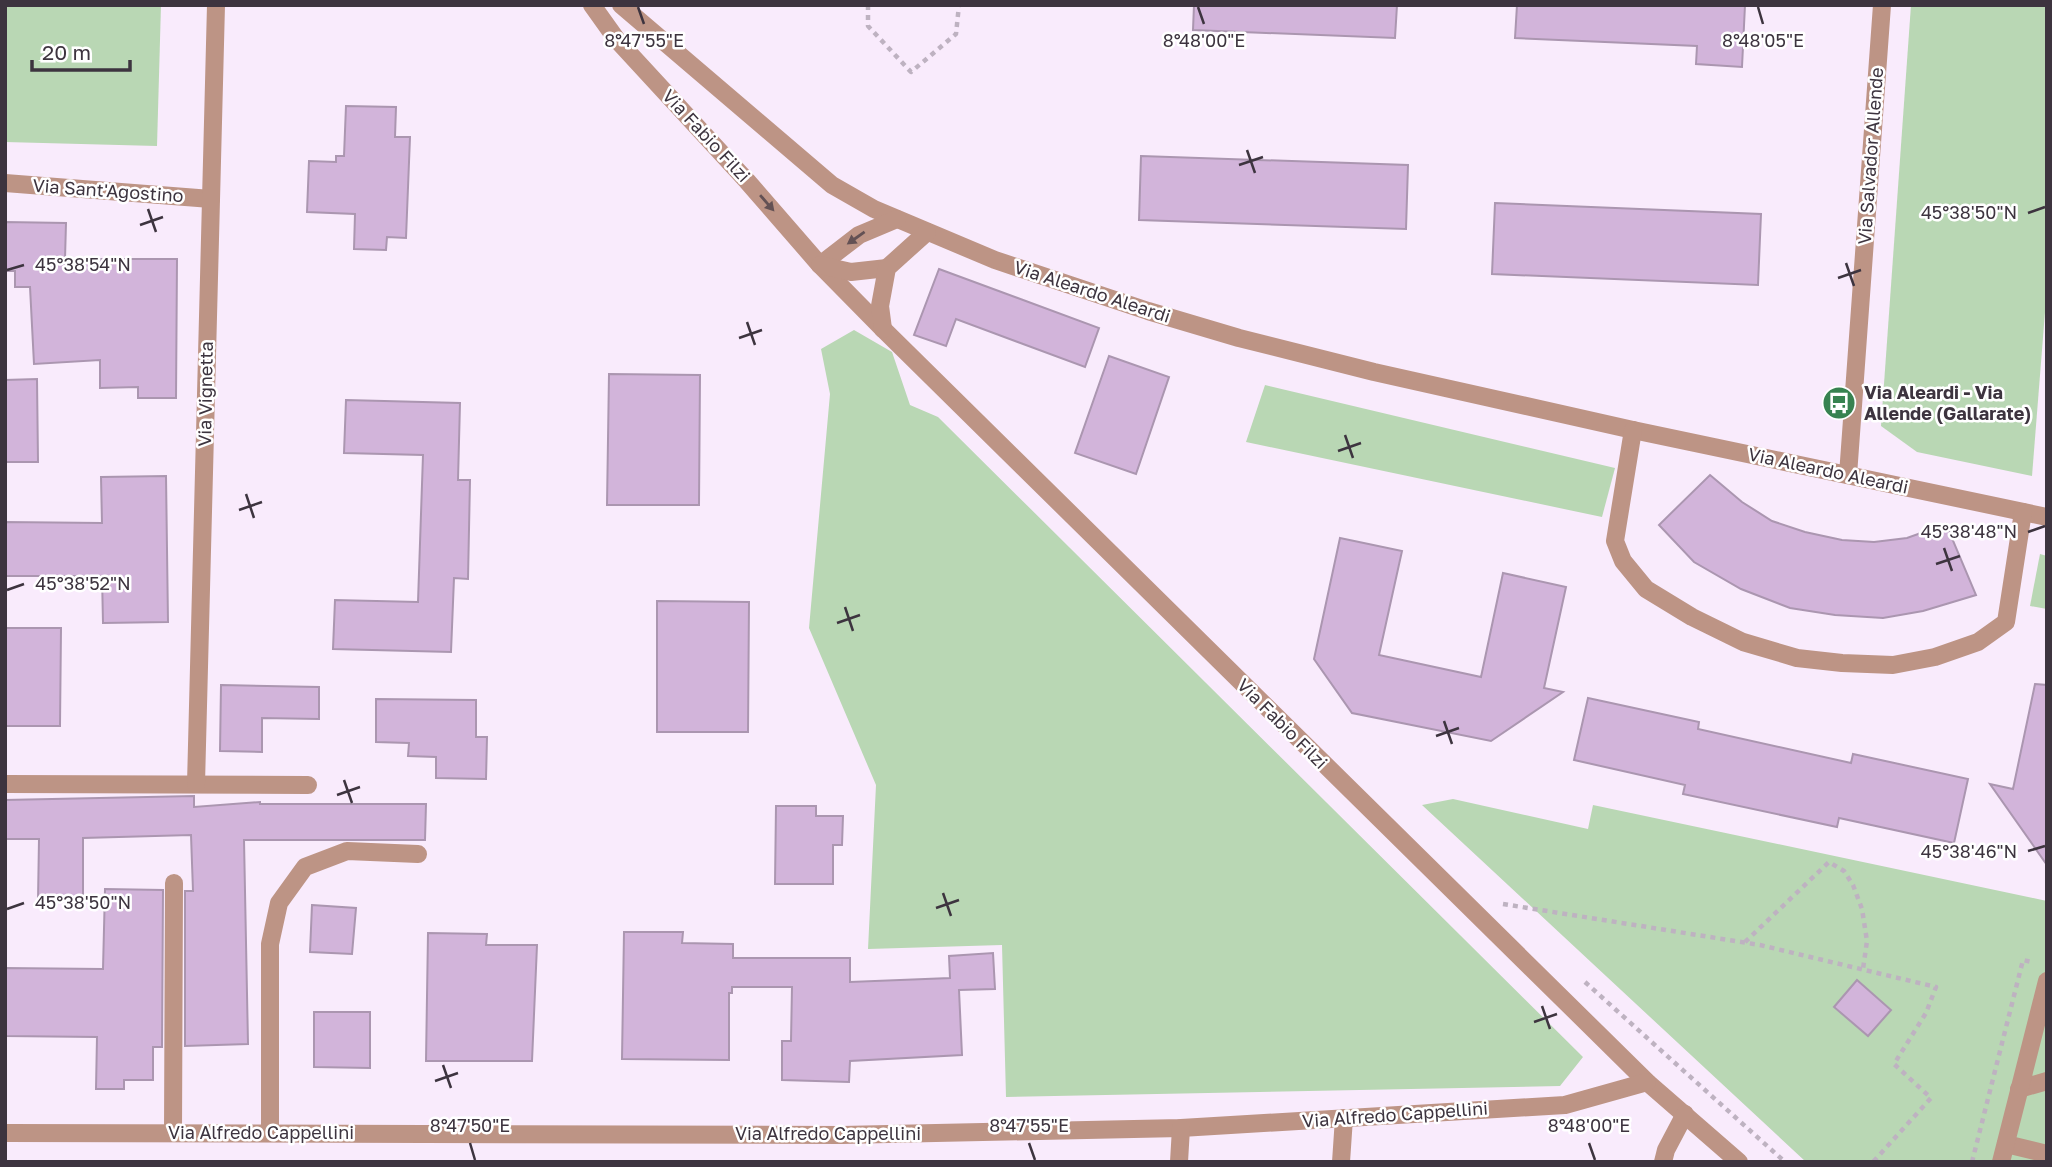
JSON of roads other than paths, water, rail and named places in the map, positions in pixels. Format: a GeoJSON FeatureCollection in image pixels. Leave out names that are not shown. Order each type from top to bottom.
{"type":"FeatureCollection","features":[{"type":"Feature","properties":{"kind":"street","name":"Via Vignetta"},"geometry":{"type":"LineString","coordinates":[[196,784],[216,5]]}},
{"type":"Feature","properties":{"kind":"street","name":"Via Fabio Filzi"},"geometry":{"type":"LineString","coordinates":[[592,5],[617,40],[820,265],[883,329],[1647,1082],[1739,1162]]}},
{"type":"Feature","properties":{"kind":"street","name":"Via Aleardo Aleardi"},"geometry":{"type":"LineString","coordinates":[[621,5],[832,185],[874,209],[995,260],[1148,312],[1374,372],[1633,430],[2047,517]]}},
{"type":"Feature","properties":{"kind":"street","name":"Via Salvador Allende"},"geometry":{"type":"LineString","coordinates":[[1848,475],[1882,5]]}},
{"type":"Feature","properties":{"kind":"street","name":"Via Sant'Agostino"},"geometry":{"type":"LineString","coordinates":[[5,183],[211,199]]}},
{"type":"Feature","properties":{"kind":"street"},"geometry":{"type":"LineString","coordinates":[[820,265],[859,235],[897,219]]}},
{"type":"Feature","properties":{"kind":"street"},"geometry":{"type":"LineString","coordinates":[[820,265],[851,272],[887,268],[927,232]]}},
{"type":"Feature","properties":{"kind":"street"},"geometry":{"type":"LineString","coordinates":[[883,329],[880,306],[887,268]]}},
{"type":"Feature","properties":{"kind":"street"},"geometry":{"type":"LineString","coordinates":[[1633,430],[1615,541],[1623,561],[1646,589],[1692,617],[1743,642],[1797,658],[1893,665],[1936,656],[1978,642],[2007,622],[2023,512]]}},
{"type":"Feature","properties":{"kind":"street"},"geometry":{"type":"LineString","coordinates":[[5,785],[308,785]]}},
{"type":"Feature","properties":{"kind":"street"},"geometry":{"type":"LineString","coordinates":[[270,1133],[270,944],[279,903],[305,867],[347,851],[418,855]]}},
{"type":"Feature","properties":{"kind":"street"},"geometry":{"type":"LineString","coordinates":[[173,1133],[174,883]]}},
{"type":"Feature","properties":{"kind":"street"},"geometry":{"type":"LineString","coordinates":[[2001,1162],[2047,981]]}},
{"type":"Feature","properties":{"kind":"street"},"geometry":{"type":"LineString","coordinates":[[2020,1089],[2047,1080]]}},
{"type":"Feature","properties":{"kind":"street","name":"Via Alfredo Cappellini"},"geometry":{"type":"LineString","coordinates":[[5,1133],[842,1135],[1181,1128],[1565,1105],[1647,1082]]}},
{"type":"Feature","properties":{"kind":"street"},"geometry":{"type":"LineString","coordinates":[[1663,1162],[1666,1150],[1685,1114]]}},
{"type":"Feature","properties":{"kind":"street"},"geometry":{"type":"LineString","coordinates":[[1341,1162],[1344,1118]]}},
{"type":"Feature","properties":{"kind":"street"},"geometry":{"type":"LineString","coordinates":[[1179,1162],[1181,1128]]}},
{"type":"Feature","properties":{"kind":"street"},"geometry":{"type":"LineString","coordinates":[[2006,1144],[2047,1154]]}},
{"type":"Feature","properties":{"kind":"place","name":"Via Aleardi - Via Allende (Gallarate)"},"geometry":{"type":"Point","coordinates":[1839,403]}}]}
